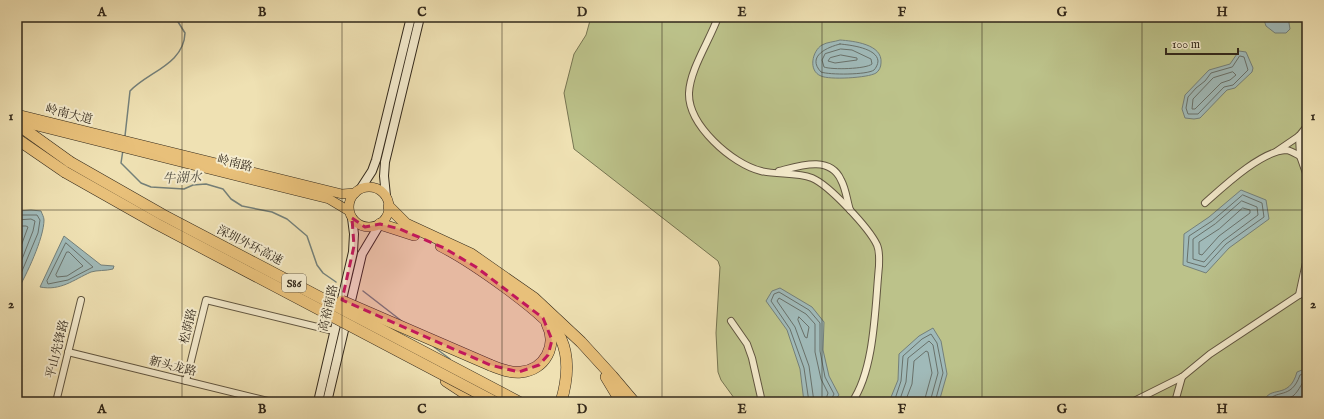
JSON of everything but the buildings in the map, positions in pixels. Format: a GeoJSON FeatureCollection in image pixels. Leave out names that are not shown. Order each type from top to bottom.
{"type":"FeatureCollection","features":[{"type":"Feature","properties":{"kind":"highway","name":"深圳外环高速"},"geometry":{"type":"LineString","coordinates":[[17,123],[70,162],[163,215],[262,265],[519,402]]}},
{"type":"Feature","properties":{"kind":"highway","name":"深圳外环高速"},"geometry":{"type":"LineString","coordinates":[[17,139],[65,172],[157,224],[495,402]]}},
{"type":"Feature","properties":{"kind":"highway"},"geometry":{"type":"LineString","coordinates":[[389,207],[406,224],[450,243],[487,264],[544,306],[612,376],[634,402]]}},
{"type":"Feature","properties":{"kind":"highway"},"geometry":{"type":"LineString","coordinates":[[380,224],[407,232],[457,255],[544,318],[555,329],[564,347],[567,367],[561,402]]}},
{"type":"Feature","properties":{"kind":"highway"},"geometry":{"type":"LineString","coordinates":[[262,265],[490,365],[519,372],[539,366],[548,354],[552,340],[551,333],[544,318]]}},
{"type":"Feature","properties":{"kind":"highway"},"geometry":{"type":"LineString","coordinates":[[398,350],[478,402]]}},
{"type":"Feature","properties":{"kind":"highway"},"geometry":{"type":"LineString","coordinates":[[591,354],[622,402]]}},
{"type":"Feature","properties":{"kind":"main road","name":"岭南大道"},"geometry":{"type":"LineString","coordinates":[[17,114],[113,141]]}},
{"type":"Feature","properties":{"kind":"main road","name":"岭南大道"},"geometry":{"type":"LineString","coordinates":[[17,123],[113,141]]}},
{"type":"Feature","properties":{"kind":"main road","name":"岭南路"},"geometry":{"type":"LineString","coordinates":[[113,141],[329,199],[351,215]]}},
{"type":"Feature","properties":{"kind":"main road","name":"岭南路"},"geometry":{"type":"LineString","coordinates":[[137,147],[342,194],[358,190]]}},
{"type":"Feature","properties":{"kind":"main road"},"geometry":{"type":"LineString","coordinates":[[369,187],[377,188],[386,196],[389,207],[388,215],[380,224],[373,227],[365,227],[358,224],[351,215],[349,203],[358,190],[369,187]]}},
{"type":"Feature","properties":{"kind":"street"},"geometry":{"type":"LineString","coordinates":[[358,190],[372,171],[376,160],[411,17]]}},
{"type":"Feature","properties":{"kind":"street"},"geometry":{"type":"LineString","coordinates":[[386,196],[384,176],[385,162],[420,17]]}},
{"type":"Feature","properties":{"kind":"street"},"geometry":{"type":"LineString","coordinates":[[718,17],[691,79],[689,95],[691,111],[704,131],[736,160],[748,166],[772,173],[797,174],[816,180],[832,191],[876,244],[879,252],[879,266],[869,355],[864,377],[858,393],[852,402]]}},
{"type":"Feature","properties":{"kind":"street"},"geometry":{"type":"LineString","coordinates":[[1205,203],[1250,165],[1274,153],[1299,136],[1307,126]]}},
{"type":"Feature","properties":{"kind":"street"},"geometry":{"type":"LineString","coordinates":[[1299,136],[1300,156],[1307,176]]}},
{"type":"Feature","properties":{"kind":"street"},"geometry":{"type":"LineString","coordinates":[[1274,153],[1287,150],[1300,156]]}},
{"type":"Feature","properties":{"kind":"street"},"geometry":{"type":"LineString","coordinates":[[772,173],[808,164],[827,167],[841,180],[851,213]]}},
{"type":"Feature","properties":{"kind":"street","name":"高裕南路"},"geometry":{"type":"LineString","coordinates":[[318,402],[353,252],[354,234],[351,215]]}},
{"type":"Feature","properties":{"kind":"street","name":"高裕南路"},"geometry":{"type":"LineString","coordinates":[[328,402],[362,254],[380,224]]}},
{"type":"Feature","properties":{"kind":"street"},"geometry":{"type":"LineString","coordinates":[[1299,295],[1307,258]]}},
{"type":"Feature","properties":{"kind":"street"},"geometry":{"type":"LineString","coordinates":[[1132,402],[1182,377],[1210,354],[1307,291]]}},
{"type":"Feature","properties":{"kind":"street","name":"平山先锋路"},"geometry":{"type":"LineString","coordinates":[[56,402],[80,300]]}},
{"type":"Feature","properties":{"kind":"street","name":"松荫路"},"geometry":{"type":"LineString","coordinates":[[186,381],[206,300],[334,331]]}},
{"type":"Feature","properties":{"kind":"street"},"geometry":{"type":"LineString","coordinates":[[731,321],[747,344],[752,358],[762,402]]}},
{"type":"Feature","properties":{"kind":"street","name":"新头龙路"},"geometry":{"type":"LineString","coordinates":[[68,352],[272,402]]}},
{"type":"Feature","properties":{"kind":"street"},"geometry":{"type":"LineString","coordinates":[[1175,402],[1182,377]]}},
{"type":"Feature","properties":{"kind":"highlighted area"},"geometry":{"type":"Polygon","coordinates":[[[352,218],[365,227],[380,224],[400,229],[444,248],[476,267],[543,318],[552,340],[548,355],[539,365],[519,372],[490,365],[342,300],[354,246],[352,218]]]}},
{"type":"Feature","properties":{"kind":"green space"},"geometry":{"type":"Polygon","coordinates":[[[591,17],[1307,17],[1307,402],[737,402],[721,380],[718,372],[716,333],[720,267],[718,261],[574,149],[564,93],[574,54],[586,35],[591,17]]]}},
{"type":"Feature","properties":{"kind":"water"},"geometry":{"type":"Polygon","coordinates":[[[1263,17],[1288,17],[1290,29],[1286,33],[1275,33],[1266,26],[1263,17]]]}},
{"type":"Feature","properties":{"kind":"water"},"geometry":{"type":"Polygon","coordinates":[[[840,40],[852,41],[866,45],[877,52],[881,63],[878,71],[872,75],[848,78],[825,77],[817,73],[813,66],[816,52],[824,44],[840,40]]]}},
{"type":"Feature","properties":{"kind":"water"},"geometry":{"type":"Polygon","coordinates":[[[1239,51],[1246,52],[1253,68],[1252,72],[1235,88],[1227,90],[1200,118],[1185,118],[1182,109],[1185,95],[1209,70],[1230,64],[1239,51]]]}},
{"type":"Feature","properties":{"kind":"water"},"geometry":{"type":"Polygon","coordinates":[[[1241,190],[1266,200],[1269,219],[1229,248],[1206,273],[1183,265],[1184,234],[1209,217],[1241,190]]]}},
{"type":"Feature","properties":{"kind":"water"},"geometry":{"type":"Polygon","coordinates":[[[17,211],[41,211],[44,219],[43,228],[34,257],[17,291],[17,211]]]}},
{"type":"Feature","properties":{"kind":"water"},"geometry":{"type":"Polygon","coordinates":[[[64,236],[101,265],[114,266],[113,269],[91,272],[61,286],[47,288],[40,287],[64,236]]]}},
{"type":"Feature","properties":{"kind":"water"},"geometry":{"type":"Polygon","coordinates":[[[780,288],[812,307],[824,322],[823,350],[829,376],[839,395],[833,402],[804,402],[800,369],[787,330],[766,301],[772,291],[780,288]]]}},
{"type":"Feature","properties":{"kind":"water"},"geometry":{"type":"Polygon","coordinates":[[[933,328],[941,341],[947,374],[939,402],[889,402],[898,380],[899,354],[919,336],[933,328]]]}},
{"type":"Feature","properties":{"kind":"water"},"geometry":{"type":"Polygon","coordinates":[[[1307,368],[1307,402],[1264,402],[1270,394],[1289,386],[1297,372],[1307,368]]]}},
{"type":"Feature","properties":{"kind":"waterway","name":"牛湖水"},"geometry":{"type":"LineString","coordinates":[[125,136],[130,91],[137,84],[172,60],[179,52],[183,44],[185,33],[175,17]]}},
{"type":"Feature","properties":{"kind":"waterway","name":"牛湖水"},"geometry":{"type":"LineString","coordinates":[[123,150],[121,163],[141,183],[151,187],[184,189],[193,185],[206,184],[223,189],[231,199],[242,206],[272,212],[287,219],[307,236],[317,265],[323,273],[336,282]]}},
{"type":"Feature","properties":{"kind":"waterway","name":"牛湖水"},"geometry":{"type":"LineString","coordinates":[[363,291],[403,322]]}},
{"type":"Feature","properties":{"kind":"waterway","name":"牛湖水"},"geometry":{"type":"LineString","coordinates":[[434,347],[450,359]]}},
{"type":"Feature","properties":{"kind":"waterway","name":"牛湖水"},"geometry":{"type":"LineString","coordinates":[[461,402],[463,397]]}}]}
